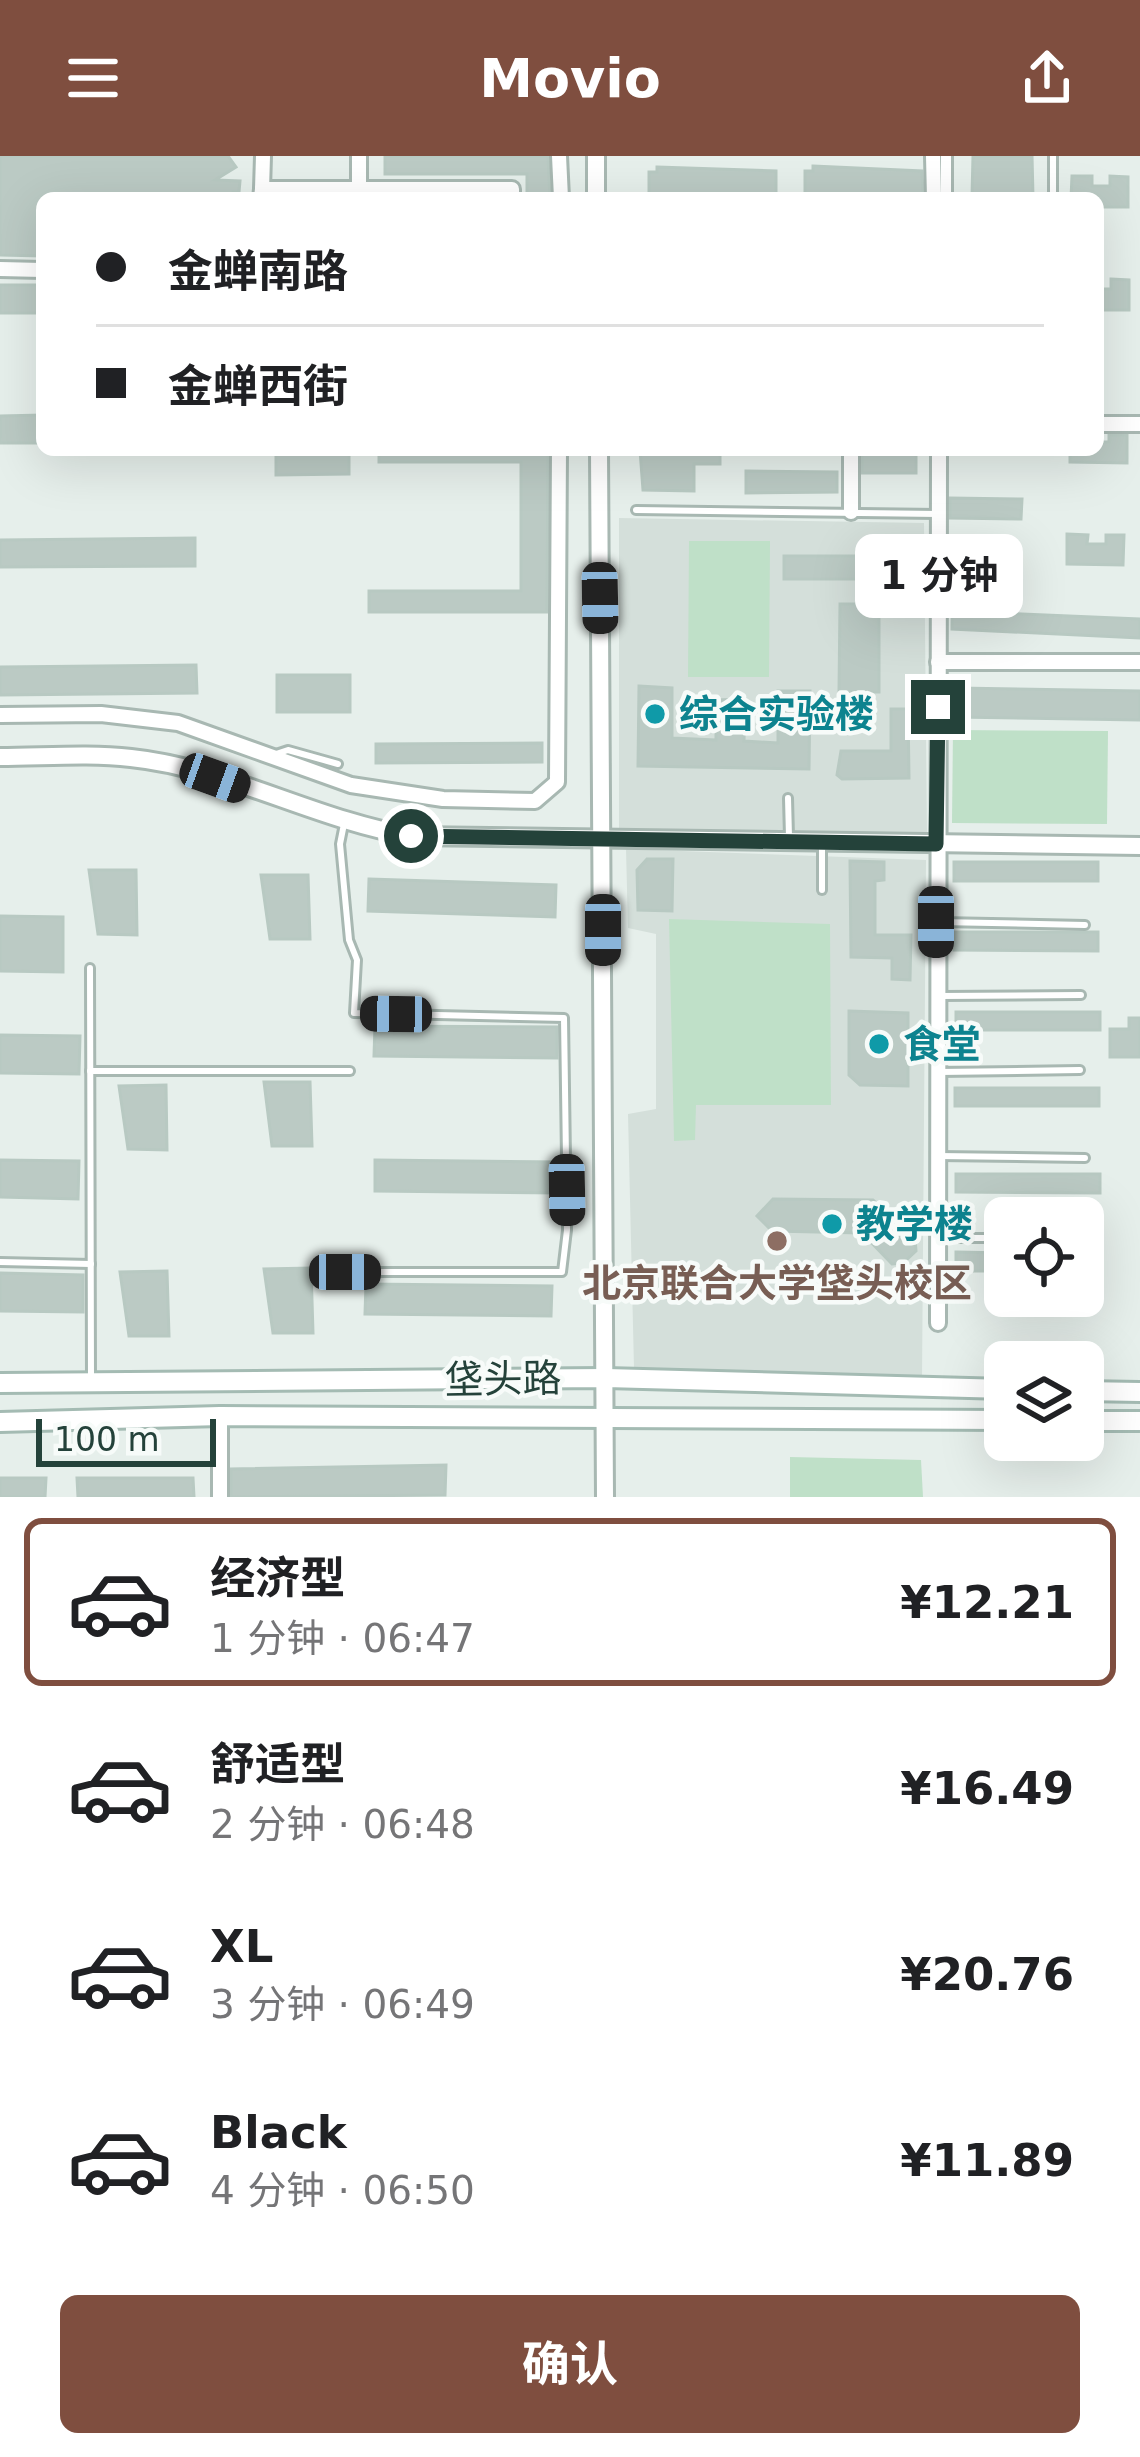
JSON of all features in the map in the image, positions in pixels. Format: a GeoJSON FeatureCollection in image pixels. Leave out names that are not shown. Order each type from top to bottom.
{"type":"FeatureCollection","features":[{"type":"Feature","properties":{"kind":"main road","name":"垡头路"},"geometry":{"type":"LineString","coordinates":[[0,1383],[606,1378],[984,1388]]}},
{"type":"Feature","properties":{"kind":"main road"},"geometry":{"type":"LineString","coordinates":[[1104,1391],[1140,1392]]}},
{"type":"Feature","properties":{"kind":"main road","name":"垡头路"},"geometry":{"type":"LineString","coordinates":[[0,1422],[220,1416],[984,1420]]}},
{"type":"Feature","properties":{"kind":"main road"},"geometry":{"type":"LineString","coordinates":[[1104,1420],[1140,1421]]}},
{"type":"Feature","properties":{"kind":"street"},"geometry":{"type":"LineString","coordinates":[[261,192],[263,156]]}},
{"type":"Feature","properties":{"kind":"street"},"geometry":{"type":"LineString","coordinates":[[359,156],[359,192]]}},
{"type":"Feature","properties":{"kind":"street"},"geometry":{"type":"LineString","coordinates":[[560,156],[561,192]]}},
{"type":"Feature","properties":{"kind":"street"},"geometry":{"type":"LineString","coordinates":[[596,156],[596,192]]}},
{"type":"Feature","properties":{"kind":"street"},"geometry":{"type":"LineString","coordinates":[[933,156],[934,192]]}},
{"type":"Feature","properties":{"kind":"street"},"geometry":{"type":"LineString","coordinates":[[946,156],[946,192]]}},
{"type":"Feature","properties":{"kind":"street"},"geometry":{"type":"LineString","coordinates":[[397,192],[512,192]]}},
{"type":"Feature","properties":{"kind":"street"},"geometry":{"type":"LineString","coordinates":[[0,269],[36,270]]}},
{"type":"Feature","properties":{"kind":"street"},"geometry":{"type":"LineString","coordinates":[[1104,424],[1140,424]]}},
{"type":"Feature","properties":{"kind":"street"},"geometry":{"type":"LineString","coordinates":[[0,715],[101,714],[178,723],[350,785],[443,799],[535,801],[556,782],[559,456]]}},
{"type":"Feature","properties":{"kind":"street"},"geometry":{"type":"LineString","coordinates":[[599,456],[605,1497]]}},
{"type":"Feature","properties":{"kind":"street"},"geometry":{"type":"LineString","coordinates":[[850,512],[851,456]]}},
{"type":"Feature","properties":{"kind":"street"},"geometry":{"type":"LineString","coordinates":[[938,1323],[939,456]]}},
{"type":"Feature","properties":{"kind":"street"},"geometry":{"type":"LineString","coordinates":[[938,662],[1140,662]]}},
{"type":"Feature","properties":{"kind":"street"},"geometry":{"type":"LineString","coordinates":[[0,757],[133,758],[215,778],[344,824],[411,836],[1140,846]]}},
{"type":"Feature","properties":{"kind":"street"},"geometry":{"type":"LineString","coordinates":[[220,1416],[220,1497]]}},
{"type":"Feature","properties":{"kind":"lane"},"geometry":{"type":"LineString","coordinates":[[1053,156],[1053,192]]}},
{"type":"Feature","properties":{"kind":"lane"},"geometry":{"type":"LineString","coordinates":[[636,510],[938,514]]}},
{"type":"Feature","properties":{"kind":"lane"},"geometry":{"type":"LineString","coordinates":[[269,755],[288,750],[338,764]]}},
{"type":"Feature","properties":{"kind":"lane"},"geometry":{"type":"LineString","coordinates":[[788,798],[789,841]]}},
{"type":"Feature","properties":{"kind":"lane"},"geometry":{"type":"LineString","coordinates":[[344,824],[340,844],[349,940],[357,960],[354,1013],[564,1018],[567,1230],[562,1272],[345,1272]]}},
{"type":"Feature","properties":{"kind":"lane"},"geometry":{"type":"LineString","coordinates":[[822,842],[822,890]]}},
{"type":"Feature","properties":{"kind":"lane"},"geometry":{"type":"LineString","coordinates":[[936,922],[1085,925]]}},
{"type":"Feature","properties":{"kind":"lane"},"geometry":{"type":"LineString","coordinates":[[90,968],[91,1380]]}},
{"type":"Feature","properties":{"kind":"lane"},"geometry":{"type":"LineString","coordinates":[[937,996],[1081,995]]}},
{"type":"Feature","properties":{"kind":"lane"},"geometry":{"type":"LineString","coordinates":[[937,1072],[1080,1070]]}},
{"type":"Feature","properties":{"kind":"lane"},"geometry":{"type":"LineString","coordinates":[[90,1071],[350,1071]]}},
{"type":"Feature","properties":{"kind":"lane"},"geometry":{"type":"LineString","coordinates":[[937,1156],[1085,1158]]}},
{"type":"Feature","properties":{"kind":"lane"},"geometry":{"type":"LineString","coordinates":[[937,1238],[984,1238]]}},
{"type":"Feature","properties":{"kind":"lane"},"geometry":{"type":"LineString","coordinates":[[0,1262],[91,1264]]}},
{"type":"Feature","properties":{"kind":"shaded area"},"geometry":{"type":"Polygon","coordinates":[[[619,518],[924,523],[927,837],[619,828],[619,518]]]}},
{"type":"Feature","properties":{"kind":"shaded area","name":"北京联合大学垡头校区"},"geometry":{"type":"Polygon","coordinates":[[[626,849],[926,860],[922,1379],[634,1368],[628,1114],[656,1109],[656,934],[628,928],[626,849]]]}},
{"type":"Feature","properties":{"kind":"green space"},"geometry":{"type":"Polygon","coordinates":[[[689,541],[770,541],[769,677],[688,677],[689,541]]]}},
{"type":"Feature","properties":{"kind":"green space"},"geometry":{"type":"Polygon","coordinates":[[[953,730],[1108,731],[1107,824],[952,823],[953,730]]]}},
{"type":"Feature","properties":{"kind":"green space"},"geometry":{"type":"Polygon","coordinates":[[[669,919],[830,924],[831,1105],[696,1105],[695,1140],[674,1141],[669,919]]]}},
{"type":"Feature","properties":{"kind":"green space"},"geometry":{"type":"Polygon","coordinates":[[[790,1457],[921,1460],[923,1497],[790,1497],[790,1457]]]}},
{"type":"Feature","properties":{"kind":"building"},"geometry":{"type":"Polygon","coordinates":[[[0,156],[228,156],[236,167],[215,180],[240,181],[239,192],[36,192],[36,256],[0,255],[0,156]]]}},
{"type":"Feature","properties":{"kind":"building"},"geometry":{"type":"Polygon","coordinates":[[[385,156],[548,156],[550,192],[527,192],[527,174],[385,174],[385,156]]]}},
{"type":"Feature","properties":{"kind":"building"},"geometry":{"type":"Polygon","coordinates":[[[973,156],[1032,156],[1033,192],[972,192],[973,156]]]}},
{"type":"Feature","properties":{"kind":"building"},"geometry":{"type":"Polygon","coordinates":[[[813,166],[922,171],[923,192],[805,192],[805,171],[813,171],[813,166]]]}},
{"type":"Feature","properties":{"kind":"building"},"geometry":{"type":"Polygon","coordinates":[[[657,167],[776,171],[776,192],[649,192],[649,172],[657,172],[657,167]]]}},
{"type":"Feature","properties":{"kind":"building"},"geometry":{"type":"Polygon","coordinates":[[[1072,176],[1092,176],[1092,186],[1110,186],[1110,176],[1128,177],[1128,207],[1104,207],[1104,192],[1071,192],[1072,176]]]}},
{"type":"Feature","properties":{"kind":"building"},"geometry":{"type":"Polygon","coordinates":[[[1111,279],[1129,280],[1129,310],[1104,310],[1104,289],[1111,289],[1111,279]]]}},
{"type":"Feature","properties":{"kind":"building"},"geometry":{"type":"Polygon","coordinates":[[[0,285],[36,285],[36,313],[0,313],[0,285]]]}},
{"type":"Feature","properties":{"kind":"building"},"geometry":{"type":"Polygon","coordinates":[[[36,415],[36,443],[0,443],[0,416],[36,415]]]}},
{"type":"Feature","properties":{"kind":"building"},"geometry":{"type":"Polygon","coordinates":[[[1109,435],[1127,435],[1127,463],[1070,462],[1070,456],[1104,456],[1104,442],[1109,442],[1109,435]]]}},
{"type":"Feature","properties":{"kind":"building"},"geometry":{"type":"Polygon","coordinates":[[[276,456],[349,456],[349,474],[276,475],[276,456]]]}},
{"type":"Feature","properties":{"kind":"building"},"geometry":{"type":"Polygon","coordinates":[[[379,456],[548,456],[547,612],[369,612],[369,591],[521,591],[521,462],[379,462],[379,456]]]}},
{"type":"Feature","properties":{"kind":"building"},"geometry":{"type":"Polygon","coordinates":[[[640,456],[720,456],[720,464],[694,464],[694,491],[643,490],[640,456]]]}},
{"type":"Feature","properties":{"kind":"building"},"geometry":{"type":"Polygon","coordinates":[[[862,456],[916,456],[916,473],[862,473],[862,456]]]}},
{"type":"Feature","properties":{"kind":"building"},"geometry":{"type":"Polygon","coordinates":[[[746,471],[837,472],[837,492],[746,493],[746,471]]]}},
{"type":"Feature","properties":{"kind":"building"},"geometry":{"type":"Polygon","coordinates":[[[950,498],[1022,499],[1021,519],[950,518],[950,498]]]}},
{"type":"Feature","properties":{"kind":"building"},"geometry":{"type":"Polygon","coordinates":[[[1067,534],[1088,535],[1087,544],[1106,544],[1106,535],[1124,535],[1123,565],[1067,564],[1067,534]]]}},
{"type":"Feature","properties":{"kind":"building"},"geometry":{"type":"Polygon","coordinates":[[[195,538],[195,566],[0,567],[0,540],[195,538]]]}},
{"type":"Feature","properties":{"kind":"building"},"geometry":{"type":"Polygon","coordinates":[[[1017,546],[1017,572],[973,572],[973,612],[1140,619],[1140,638],[952,629],[953,549],[1017,546]]]}},
{"type":"Feature","properties":{"kind":"building"},"geometry":{"type":"Polygon","coordinates":[[[784,556],[910,556],[910,579],[784,579],[784,556]]]}},
{"type":"Feature","properties":{"kind":"building"},"geometry":{"type":"Polygon","coordinates":[[[840,604],[879,604],[879,692],[839,692],[840,604]]]}},
{"type":"Feature","properties":{"kind":"building"},"geometry":{"type":"Polygon","coordinates":[[[196,665],[197,693],[0,695],[0,667],[196,665]]]}},
{"type":"Feature","properties":{"kind":"building"},"geometry":{"type":"Polygon","coordinates":[[[277,675],[350,675],[350,712],[277,712],[277,675]]]}},
{"type":"Feature","properties":{"kind":"building","name":"综合实验楼"},"geometry":{"type":"Polygon","coordinates":[[[639,686],[672,688],[672,738],[716,740],[716,700],[745,699],[744,741],[778,743],[778,691],[810,691],[809,769],[638,766],[639,686]]]}},
{"type":"Feature","properties":{"kind":"building"},"geometry":{"type":"Polygon","coordinates":[[[956,688],[1140,691],[1140,720],[956,717],[956,688]]]}},
{"type":"Feature","properties":{"kind":"building"},"geometry":{"type":"Polygon","coordinates":[[[891,709],[908,709],[909,778],[842,779],[837,775],[841,751],[891,751],[891,709]]]}},
{"type":"Feature","properties":{"kind":"building"},"geometry":{"type":"Polygon","coordinates":[[[542,743],[542,762],[376,763],[376,744],[542,743]]]}},
{"type":"Feature","properties":{"kind":"building"},"geometry":{"type":"Polygon","coordinates":[[[647,859],[673,859],[672,911],[638,910],[637,870],[647,859]]]}},
{"type":"Feature","properties":{"kind":"building"},"geometry":{"type":"Polygon","coordinates":[[[850,861],[884,862],[884,880],[875,881],[875,935],[911,935],[910,980],[892,979],[892,958],[851,957],[850,861]]]}},
{"type":"Feature","properties":{"kind":"building"},"geometry":{"type":"Polygon","coordinates":[[[954,862],[1098,862],[1098,881],[954,881],[954,862]]]}},
{"type":"Feature","properties":{"kind":"building"},"geometry":{"type":"Polygon","coordinates":[[[89,870],[136,870],[137,935],[98,934],[89,870]]]}},
{"type":"Feature","properties":{"kind":"building"},"geometry":{"type":"Polygon","coordinates":[[[261,875],[308,875],[310,939],[270,939],[261,875]]]}},
{"type":"Feature","properties":{"kind":"building"},"geometry":{"type":"Polygon","coordinates":[[[369,879],[556,885],[555,917],[368,911],[369,879]]]}},
{"type":"Feature","properties":{"kind":"building"},"geometry":{"type":"Polygon","coordinates":[[[0,916],[63,917],[63,972],[0,971],[0,916]]]}},
{"type":"Feature","properties":{"kind":"building"},"geometry":{"type":"Polygon","coordinates":[[[954,932],[1098,932],[1098,951],[954,950],[954,932]]]}},
{"type":"Feature","properties":{"kind":"building","name":"食堂"},"geometry":{"type":"Polygon","coordinates":[[[849,1011],[908,1013],[908,1086],[860,1085],[849,1075],[849,1011]]]}},
{"type":"Feature","properties":{"kind":"building"},"geometry":{"type":"Polygon","coordinates":[[[956,1012],[1100,1012],[1100,1030],[956,1030],[956,1012]]]}},
{"type":"Feature","properties":{"kind":"building"},"geometry":{"type":"Polygon","coordinates":[[[1129,1018],[1140,1018],[1140,1057],[1110,1057],[1110,1029],[1129,1029],[1129,1018]]]}},
{"type":"Feature","properties":{"kind":"building"},"geometry":{"type":"Polygon","coordinates":[[[375,1026],[557,1027],[557,1058],[374,1056],[375,1026]]]}},
{"type":"Feature","properties":{"kind":"building"},"geometry":{"type":"Polygon","coordinates":[[[0,1035],[80,1036],[79,1074],[0,1073],[0,1035]]]}},
{"type":"Feature","properties":{"kind":"building"},"geometry":{"type":"Polygon","coordinates":[[[264,1082],[310,1082],[312,1146],[272,1146],[264,1082]]]}},
{"type":"Feature","properties":{"kind":"building"},"geometry":{"type":"Polygon","coordinates":[[[166,1085],[167,1150],[128,1149],[119,1086],[166,1085]]]}},
{"type":"Feature","properties":{"kind":"building"},"geometry":{"type":"Polygon","coordinates":[[[955,1088],[1099,1088],[1099,1106],[955,1106],[955,1088]]]}},
{"type":"Feature","properties":{"kind":"building"},"geometry":{"type":"Polygon","coordinates":[[[0,1160],[79,1161],[78,1199],[0,1197],[0,1160]]]}},
{"type":"Feature","properties":{"kind":"building"},"geometry":{"type":"Polygon","coordinates":[[[375,1160],[559,1162],[559,1193],[375,1191],[375,1160]]]}},
{"type":"Feature","properties":{"kind":"building"},"geometry":{"type":"Polygon","coordinates":[[[956,1174],[1100,1174],[1100,1193],[956,1192],[956,1174]]]}},
{"type":"Feature","properties":{"kind":"building","name":"教学楼"},"geometry":{"type":"Polygon","coordinates":[[[773,1199],[873,1200],[915,1239],[916,1251],[903,1263],[892,1264],[862,1233],[772,1231],[757,1216],[773,1199]]]}},
{"type":"Feature","properties":{"kind":"building"},"geometry":{"type":"Polygon","coordinates":[[[956,1252],[984,1253],[984,1271],[956,1271],[956,1252]]]}},
{"type":"Feature","properties":{"kind":"building"},"geometry":{"type":"Polygon","coordinates":[[[311,1268],[313,1333],[273,1333],[264,1269],[311,1268]]]}},
{"type":"Feature","properties":{"kind":"building"},"geometry":{"type":"Polygon","coordinates":[[[167,1271],[169,1336],[129,1336],[120,1272],[167,1271]]]}},
{"type":"Feature","properties":{"kind":"building"},"geometry":{"type":"Polygon","coordinates":[[[0,1273],[83,1275],[83,1312],[0,1311],[0,1273]]]}},
{"type":"Feature","properties":{"kind":"building"},"geometry":{"type":"Polygon","coordinates":[[[366,1284],[552,1286],[551,1316],[365,1314],[366,1284]]]}},
{"type":"Feature","properties":{"kind":"building"},"geometry":{"type":"Polygon","coordinates":[[[446,1465],[445,1495],[231,1497],[231,1469],[446,1465]]]}},
{"type":"Feature","properties":{"kind":"building"},"geometry":{"type":"Polygon","coordinates":[[[0,1478],[46,1478],[45,1497],[0,1497],[0,1478]]]}},
{"type":"Feature","properties":{"kind":"building"},"geometry":{"type":"Polygon","coordinates":[[[77,1478],[193,1478],[194,1497],[78,1497],[77,1478]]]}},
{"type":"Feature","properties":{"kind":"place","name":"综合实验楼"},"geometry":{"type":"Point","coordinates":[655,714]}},
{"type":"Feature","properties":{"kind":"place","name":"食堂"},"geometry":{"type":"Point","coordinates":[879,1044]}},
{"type":"Feature","properties":{"kind":"place","name":"教学楼"},"geometry":{"type":"Point","coordinates":[832,1224]}},
{"type":"Feature","properties":{"kind":"place","name":"北京联合大学垡头校区"},"geometry":{"type":"Point","coordinates":[777,1241]}},
{"type":"Feature","properties":{"kind":"route"},"geometry":{"type":"LineString","coordinates":[[411,836],[936,844],[938,707]]}}]}
